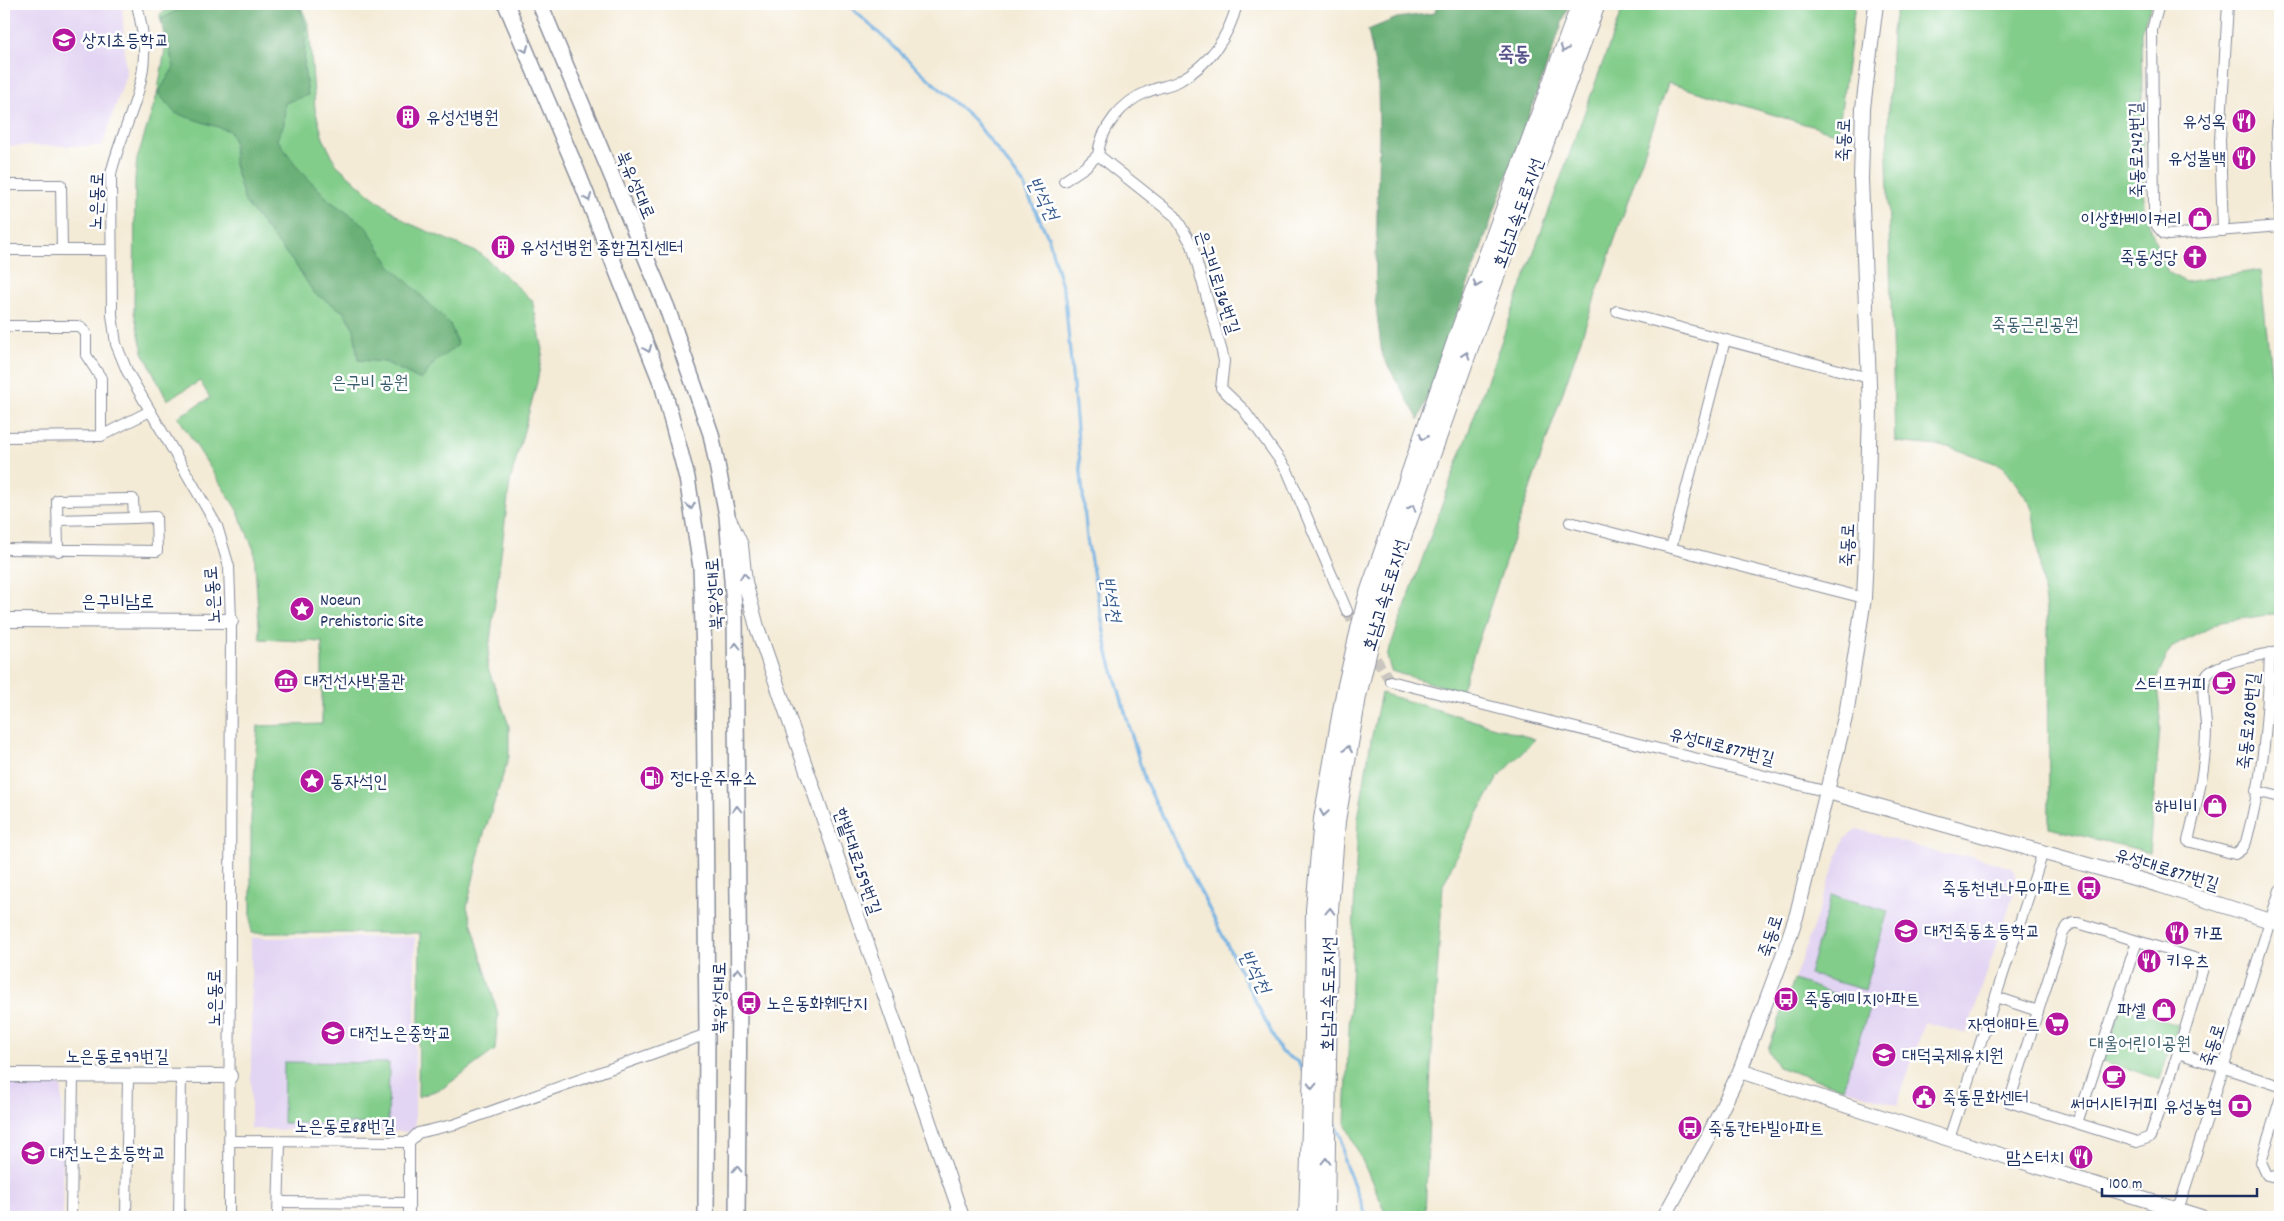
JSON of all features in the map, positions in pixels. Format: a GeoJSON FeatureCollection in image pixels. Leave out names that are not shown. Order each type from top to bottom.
{"type":"FeatureCollection","features":[{"type":"Feature","properties":{"kind":"highway","name":"호남고속도로지선"},"geometry":{"type":"LineString","coordinates":[[1325,1214],[1321,1042],[1315,910],[1323,819],[1345,694],[1366,599],[1458,336],[1581,4]]}},
{"type":"Feature","properties":{"kind":"highway","name":"호남고속도로지선"},"geometry":{"type":"LineString","coordinates":[[1308,1217],[1336,821],[1357,696],[1380,599],[1472,339],[1596,4]]}},
{"type":"Feature","properties":{"kind":"main road","name":"북유성대로"},"geometry":{"type":"LineString","coordinates":[[506,4],[577,171],[663,387],[687,478],[701,577],[707,1034],[706,1217]]}},
{"type":"Feature","properties":{"kind":"main road","name":"북유성대로"},"geometry":{"type":"LineString","coordinates":[[540,4],[667,308],[711,434],[727,515],[735,619],[738,996],[737,1217]]}},
{"type":"Feature","properties":{"kind":"street","name":"노은동로"},"geometry":{"type":"LineString","coordinates":[[137,4],[144,50],[143,70],[111,174],[112,315],[116,344],[127,371],[218,526],[229,567],[232,620],[229,1217]]}},
{"type":"Feature","properties":{"kind":"street"},"geometry":{"type":"LineString","coordinates":[[1064,181],[1085,167],[1098,155],[1099,141],[1124,106],[1148,91],[1180,80],[1216,51],[1228,33],[1237,4]]}},
{"type":"Feature","properties":{"kind":"street","name":"죽동로"},"geometry":{"type":"LineString","coordinates":[[1664,1217],[1708,1136],[1740,1071],[1781,961],[1797,914],[1847,710],[1864,598],[1866,554],[1869,378],[1861,179],[1863,108],[1876,4]]}},
{"type":"Feature","properties":{"kind":"street","name":"죽동로242번길"},"geometry":{"type":"LineString","coordinates":[[2159,4],[2152,30],[2151,124],[2154,209],[2157,226],[2164,234],[2168,235],[2280,226]]}},
{"type":"Feature","properties":{"kind":"street"},"geometry":{"type":"LineString","coordinates":[[2223,231],[2220,141],[2228,4]]}},
{"type":"Feature","properties":{"kind":"street"},"geometry":{"type":"LineString","coordinates":[[2280,95],[2277,132],[2280,222]]}},
{"type":"Feature","properties":{"kind":"street","name":"은구비로136번길"},"geometry":{"type":"LineString","coordinates":[[1098,155],[1175,216],[1185,230],[1192,245],[1222,352],[1224,361],[1221,388],[1254,422],[1287,470],[1346,611]]}},
{"type":"Feature","properties":{"kind":"street"},"geometry":{"type":"LineString","coordinates":[[4,185],[61,185],[62,250]]}},
{"type":"Feature","properties":{"kind":"street"},"geometry":{"type":"LineString","coordinates":[[4,250],[111,250]]}},
{"type":"Feature","properties":{"kind":"street"},"geometry":{"type":"LineString","coordinates":[[1618,311],[1869,378]]}},
{"type":"Feature","properties":{"kind":"street"},"geometry":{"type":"LineString","coordinates":[[4,326],[79,326],[86,333],[86,355],[101,378],[101,436]]}},
{"type":"Feature","properties":{"kind":"street"},"geometry":{"type":"LineString","coordinates":[[1671,548],[1724,340]]}},
{"type":"Feature","properties":{"kind":"street"},"geometry":{"type":"LineString","coordinates":[[4,437],[101,436],[150,411]]}},
{"type":"Feature","properties":{"kind":"street"},"geometry":{"type":"LineString","coordinates":[[58,551],[57,500],[133,499],[134,518]]}},
{"type":"Feature","properties":{"kind":"street","name":"한밭대로259번길"},"geometry":{"type":"LineString","coordinates":[[727,515],[741,545],[748,597],[962,1217]]}},
{"type":"Feature","properties":{"kind":"street"},"geometry":{"type":"LineString","coordinates":[[4,549],[157,551],[156,518],[58,520]]}},
{"type":"Feature","properties":{"kind":"street"},"geometry":{"type":"LineString","coordinates":[[1570,522],[1864,598]]}},
{"type":"Feature","properties":{"kind":"street","name":"은구비남로"},"geometry":{"type":"LineString","coordinates":[[4,620],[232,620]]}},
{"type":"Feature","properties":{"kind":"street","name":"죽동로280번길"},"geometry":{"type":"LineString","coordinates":[[2275,653],[2256,791],[2246,842],[2235,854],[2188,840],[2205,759],[2206,726],[2203,687],[2206,675],[2216,667],[2275,653]]}},
{"type":"Feature","properties":{"kind":"street","name":"유성대로877번길"},"geometry":{"type":"LineString","coordinates":[[1390,681],[1828,792],[2043,852],[2276,922]]}},
{"type":"Feature","properties":{"kind":"street","name":"죽동로280번길"},"geometry":{"type":"LineString","coordinates":[[2256,791],[2280,797]]}},
{"type":"Feature","properties":{"kind":"street"},"geometry":{"type":"LineString","coordinates":[[1948,1140],[2043,852]]}},
{"type":"Feature","properties":{"kind":"street","name":"죽동로"},"geometry":{"type":"LineString","coordinates":[[2178,1210],[2276,922],[2280,890]]}},
{"type":"Feature","properties":{"kind":"street"},"geometry":{"type":"LineString","coordinates":[[2078,923],[2197,959],[2203,968],[2178,1053],[2150,1136],[2137,1142],[2009,1102],[2038,1011],[2063,933],[2068,926],[2078,923]]}},
{"type":"Feature","properties":{"kind":"street"},"geometry":{"type":"LineString","coordinates":[[2077,1123],[2137,941]]}},
{"type":"Feature","properties":{"kind":"street"},"geometry":{"type":"LineString","coordinates":[[1996,998],[2038,1011]]}},
{"type":"Feature","properties":{"kind":"street","name":"북유성대로"},"geometry":{"type":"LineString","coordinates":[[409,1142],[418,1133],[456,1124],[707,1034]]}},
{"type":"Feature","properties":{"kind":"street"},"geometry":{"type":"LineString","coordinates":[[2178,1053],[2280,1086]]}},
{"type":"Feature","properties":{"kind":"street"},"geometry":{"type":"LineString","coordinates":[[1740,1071],[1948,1140],[2201,1217]]}},
{"type":"Feature","properties":{"kind":"street","name":"노은동로99번길"},"geometry":{"type":"LineString","coordinates":[[4,1074],[230,1076]]}},
{"type":"Feature","properties":{"kind":"street"},"geometry":{"type":"LineString","coordinates":[[71,1217],[73,1075]]}},
{"type":"Feature","properties":{"kind":"street"},"geometry":{"type":"LineString","coordinates":[[126,1217],[128,1075]]}},
{"type":"Feature","properties":{"kind":"street"},"geometry":{"type":"LineString","coordinates":[[179,1217],[180,1076]]}},
{"type":"Feature","properties":{"kind":"street"},"geometry":{"type":"LineString","coordinates":[[2280,1100],[2261,1162],[2267,1174],[2280,1178]]}},
{"type":"Feature","properties":{"kind":"street","name":"노은동로88번길"},"geometry":{"type":"LineString","coordinates":[[230,1141],[409,1142],[409,1217]]}},
{"type":"Feature","properties":{"kind":"street","name":"노은동로88번길"},"geometry":{"type":"LineString","coordinates":[[278,1217],[280,1142]]}},
{"type":"Feature","properties":{"kind":"street"},"geometry":{"type":"LineString","coordinates":[[279,1202],[409,1203]]}},
{"type":"Feature","properties":{"kind":"shaded area","name":"상지초등학교"},"geometry":{"type":"Polygon","coordinates":[[[4,4],[122,4],[126,75],[102,146],[4,146],[4,4]]]}},
{"type":"Feature","properties":{"kind":"shaded area","name":"대전죽동초등학교"},"geometry":{"type":"Polygon","coordinates":[[[1858,829],[1942,854],[1971,856],[2013,868],[2018,882],[1966,1034],[1925,1022],[1897,1105],[1843,1088],[1870,1006],[1794,980],[1844,839],[1858,829]]]}},
{"type":"Feature","properties":{"kind":"shaded area","name":"대전노은중학교"},"geometry":{"type":"Polygon","coordinates":[[[415,937],[415,1132],[251,1129],[251,938],[415,937]]]}},
{"type":"Feature","properties":{"kind":"shaded area","name":"대전노은초등학교"},"geometry":{"type":"Polygon","coordinates":[[[4,1083],[59,1083],[62,1090],[63,1217],[4,1217],[4,1083]]]}},
{"type":"Feature","properties":{"kind":"green space","name":"은구비 공원"},"geometry":{"type":"Polygon","coordinates":[[[181,4],[300,4],[309,26],[315,109],[323,138],[336,164],[369,194],[408,223],[481,254],[532,300],[543,350],[537,382],[510,482],[487,666],[509,725],[509,757],[482,840],[467,907],[498,1014],[495,1050],[443,1088],[418,1097],[420,933],[251,933],[251,819],[258,726],[322,724],[322,642],[260,639],[254,550],[237,510],[178,417],[210,398],[200,381],[167,400],[143,352],[134,312],[135,179],[137,159],[157,95],[166,44],[160,16],[161,13],[181,4]]]}},
{"type":"Feature","properties":{"kind":"green space"},"geometry":{"type":"Polygon","coordinates":[[[189,4],[298,4],[306,26],[304,67],[308,95],[285,103],[284,124],[277,139],[298,168],[330,201],[366,226],[389,264],[450,324],[458,345],[436,361],[421,380],[385,362],[358,360],[354,329],[344,312],[314,293],[297,267],[245,202],[234,164],[234,142],[230,131],[175,113],[158,93],[174,67],[161,19],[189,4]]]}},
{"type":"Feature","properties":{"kind":"green space"},"geometry":{"type":"Polygon","coordinates":[[[1437,4],[1569,4],[1419,420],[1382,355],[1375,298],[1379,135],[1378,80],[1368,30],[1397,18],[1435,13],[1437,4]]]}},
{"type":"Feature","properties":{"kind":"green space"},"geometry":{"type":"Polygon","coordinates":[[[1624,4],[1855,4],[1838,134],[1668,83],[1461,692],[1391,671],[1387,656],[1624,4]]]}},
{"type":"Feature","properties":{"kind":"green space","name":"죽동근린공원"},"geometry":{"type":"Polygon","coordinates":[[[1898,4],[2152,4],[2141,31],[2144,209],[2156,244],[2168,272],[2185,282],[2260,270],[2280,455],[2280,613],[2221,622],[2171,648],[2156,680],[2161,717],[2149,852],[2049,828],[2048,626],[2032,506],[2003,466],[1950,447],[1895,442],[1887,157],[1892,31],[1898,4]]]}},
{"type":"Feature","properties":{"kind":"green space"},"geometry":{"type":"Polygon","coordinates":[[[1381,693],[1535,739],[1497,779],[1471,826],[1443,885],[1431,1067],[1425,1217],[1388,1217],[1345,1123],[1358,819],[1381,693]]]}},
{"type":"Feature","properties":{"kind":"green space"},"geometry":{"type":"Polygon","coordinates":[[[1832,895],[1888,911],[1865,990],[1809,974],[1832,895]]]}},
{"type":"Feature","properties":{"kind":"green space"},"geometry":{"type":"Polygon","coordinates":[[[1794,980],[1870,1006],[1843,1088],[1778,1067],[1768,1050],[1794,980]]]}},
{"type":"Feature","properties":{"kind":"green space","name":"대울어린이공원"},"geometry":{"type":"Polygon","coordinates":[[[2120,1007],[2178,1025],[2160,1079],[2103,1061],[2120,1007]]]}},
{"type":"Feature","properties":{"kind":"green space"},"geometry":{"type":"Polygon","coordinates":[[[284,1062],[389,1063],[388,1124],[283,1123],[284,1062]]]}},
{"type":"Feature","properties":{"kind":"waterway","name":"반석천"},"geometry":{"type":"LineString","coordinates":[[847,4],[974,120],[1022,182],[1048,237],[1065,297],[1087,539],[1108,653],[1145,781],[1281,1052],[1298,1062],[1306,1075]]}},
{"type":"Feature","properties":{"kind":"waterway","name":"반석천"},"geometry":{"type":"LineString","coordinates":[[1334,1124],[1341,1137],[1344,1161],[1367,1217]]}},
{"type":"Feature","properties":{"kind":"tunnel"},"geometry":{"type":"LineString","coordinates":[[1347,611],[1359,632]]}},
{"type":"Feature","properties":{"kind":"tunnel"},"geometry":{"type":"LineString","coordinates":[[1368,646],[1390,681]]}},
{"type":"Feature","properties":{"kind":"place","name":"상지초등학교"},"geometry":{"type":"Point","coordinates":[64,40]}},
{"type":"Feature","properties":{"kind":"place","name":"유성선병원"},"geometry":{"type":"Point","coordinates":[408,117]}},
{"type":"Feature","properties":{"kind":"place","name":"유성옥"},"geometry":{"type":"Point","coordinates":[2244,121]}},
{"type":"Feature","properties":{"kind":"place","name":"유성불백"},"geometry":{"type":"Point","coordinates":[2244,158]}},
{"type":"Feature","properties":{"kind":"place","name":"이상화베이커리"},"geometry":{"type":"Point","coordinates":[2200,219]}},
{"type":"Feature","properties":{"kind":"place","name":"유성선병원 종합검진센터"},"geometry":{"type":"Point","coordinates":[503,247]}},
{"type":"Feature","properties":{"kind":"place","name":"죽동성당"},"geometry":{"type":"Point","coordinates":[2195,257]}},
{"type":"Feature","properties":{"kind":"place","name":"Noeun Prehistoric Site"},"geometry":{"type":"Point","coordinates":[302,609]}},
{"type":"Feature","properties":{"kind":"place","name":"대전선사박물관"},"geometry":{"type":"Point","coordinates":[286,681]}},
{"type":"Feature","properties":{"kind":"place","name":"스터프커피"},"geometry":{"type":"Point","coordinates":[2224,683]}},
{"type":"Feature","properties":{"kind":"place","name":"정다운주유소"},"geometry":{"type":"Point","coordinates":[652,778]}},
{"type":"Feature","properties":{"kind":"place","name":"동자석인"},"geometry":{"type":"Point","coordinates":[312,781]}},
{"type":"Feature","properties":{"kind":"place","name":"하비비"},"geometry":{"type":"Point","coordinates":[2215,806]}},
{"type":"Feature","properties":{"kind":"place","name":"죽동천년나무아파트"},"geometry":{"type":"Point","coordinates":[2089,888]}},
{"type":"Feature","properties":{"kind":"place","name":"대전죽동초등학교"},"geometry":{"type":"Point","coordinates":[1906,931]}},
{"type":"Feature","properties":{"kind":"place","name":"카포"},"geometry":{"type":"Point","coordinates":[2177,933]}},
{"type":"Feature","properties":{"kind":"place","name":"키우츠"},"geometry":{"type":"Point","coordinates":[2149,961]}},
{"type":"Feature","properties":{"kind":"place","name":"죽동예미지아파트"},"geometry":{"type":"Point","coordinates":[1786,999]}},
{"type":"Feature","properties":{"kind":"place","name":"노은동화훼단지"},"geometry":{"type":"Point","coordinates":[749,1003]}},
{"type":"Feature","properties":{"kind":"place","name":"파셀"},"geometry":{"type":"Point","coordinates":[2164,1010]}},
{"type":"Feature","properties":{"kind":"place","name":"자연애마트"},"geometry":{"type":"Point","coordinates":[2057,1024]}},
{"type":"Feature","properties":{"kind":"place","name":"대전노은중학교"},"geometry":{"type":"Point","coordinates":[333,1033]}},
{"type":"Feature","properties":{"kind":"place","name":"대덕국제유치원"},"geometry":{"type":"Point","coordinates":[1884,1055]}},
{"type":"Feature","properties":{"kind":"place","name":"써머시티커피"},"geometry":{"type":"Point","coordinates":[2114,1077]}},
{"type":"Feature","properties":{"kind":"place","name":"죽동문화센터"},"geometry":{"type":"Point","coordinates":[1924,1097]}},
{"type":"Feature","properties":{"kind":"place","name":"유성농협"},"geometry":{"type":"Point","coordinates":[2240,1106]}},
{"type":"Feature","properties":{"kind":"place","name":"죽동칸타빌아파트"},"geometry":{"type":"Point","coordinates":[1690,1128]}},
{"type":"Feature","properties":{"kind":"place","name":"대전노은초등학교"},"geometry":{"type":"Point","coordinates":[33,1153]}},
{"type":"Feature","properties":{"kind":"place","name":"맘스터치"},"geometry":{"type":"Point","coordinates":[2081,1157]}},
{"type":"Feature","properties":{"kind":"district","name":"죽동"},"geometry":{"type":"Point","coordinates":[1514,53]}}]}
